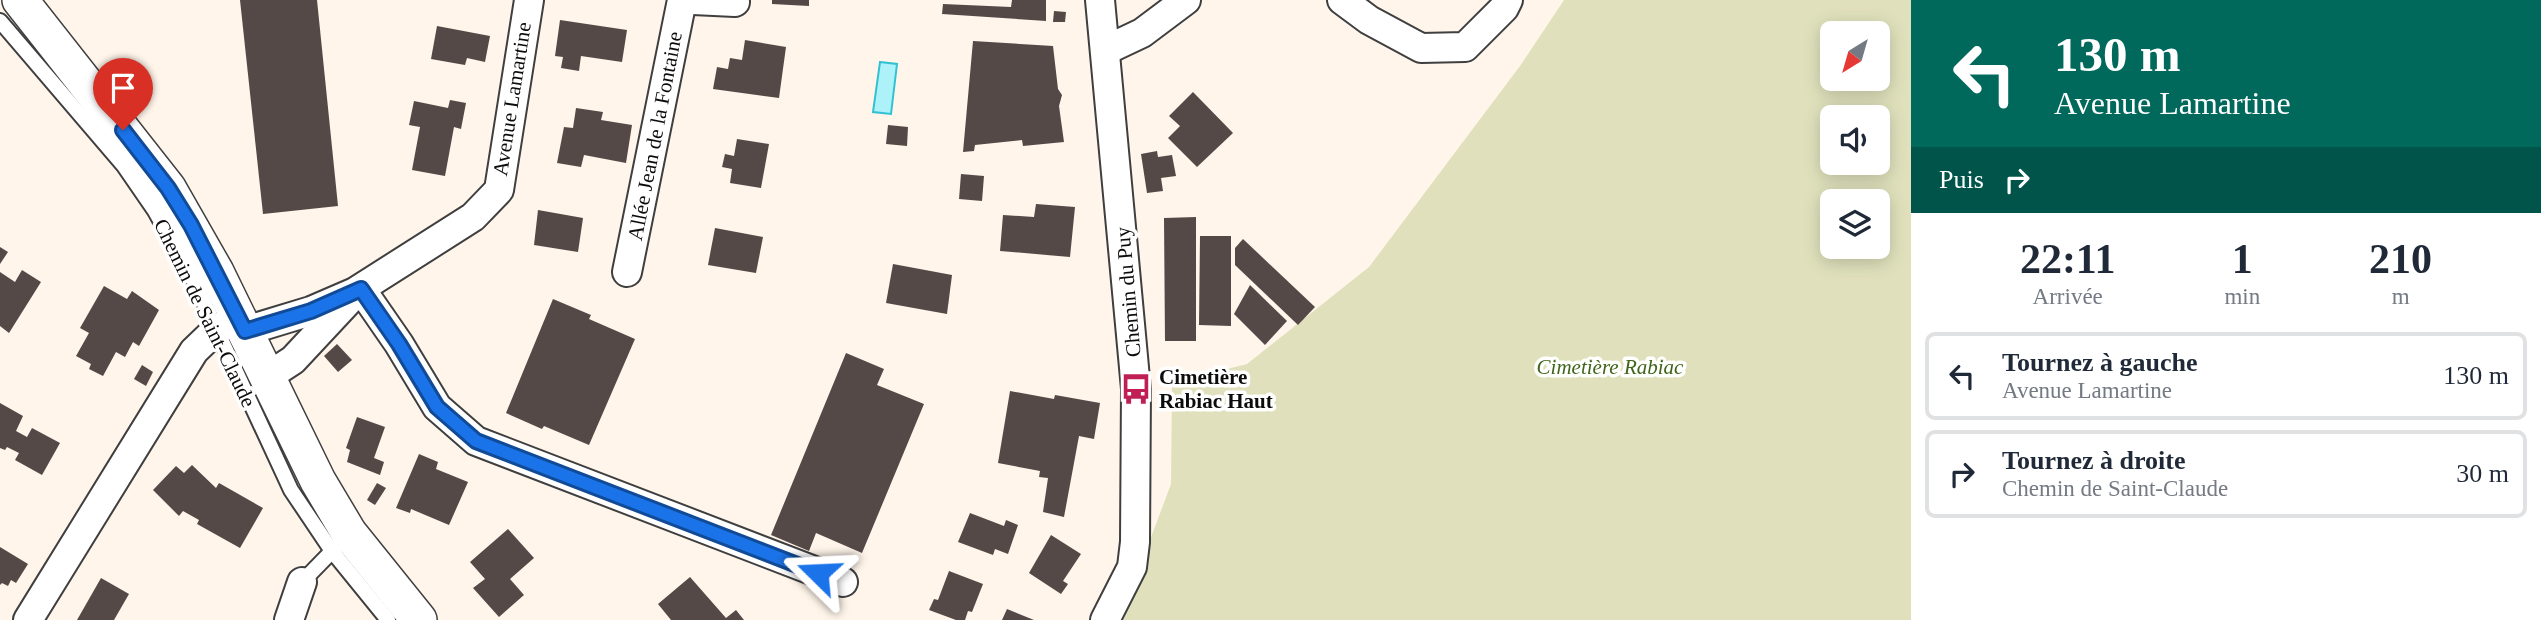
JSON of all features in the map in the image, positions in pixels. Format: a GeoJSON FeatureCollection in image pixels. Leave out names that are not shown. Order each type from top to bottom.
{"type":"FeatureCollection","features":[{"type":"Feature","properties":{"kind":"street","name":"Chemin de Saint-Claude"},"geometry":{"type":"LineString","coordinates":[[20,0],[168,188],[191,225],[233,326],[267,377],[318,481],[341,542],[419,620]]}},
{"type":"Feature","properties":{"kind":"street","name":"Avenue Lamartine"},"geometry":{"type":"LineString","coordinates":[[233,326],[311,311],[358,291],[473,217],[499,190],[529,0]]}},
{"type":"Feature","properties":{"kind":"street","name":"Allée Jean de la Fontaine"},"geometry":{"type":"LineString","coordinates":[[627,272],[682,0]]}},
{"type":"Feature","properties":{"kind":"street"},"geometry":{"type":"LineString","coordinates":[[693,0],[735,2]]}},
{"type":"Feature","properties":{"kind":"street","name":"Chemin du Puy"},"geometry":{"type":"LineString","coordinates":[[1100,0],[1136,389],[1135,542],[1132,567],[1105,620]]}},
{"type":"Feature","properties":{"kind":"street"},"geometry":{"type":"LineString","coordinates":[[1106,50],[1142,33],[1186,0]]}},
{"type":"Feature","properties":{"kind":"street"},"geometry":{"type":"LineString","coordinates":[[1342,0],[1369,20],[1421,48],[1465,47],[1504,8],[1508,0]]}},
{"type":"Feature","properties":{"kind":"street","name":"Avenue Lamartine"},"geometry":{"type":"LineString","coordinates":[[267,377],[293,360],[358,291]]}},
{"type":"Feature","properties":{"kind":"street"},"geometry":{"type":"LineString","coordinates":[[358,291],[399,344],[437,407],[476,441],[843,582]]}},
{"type":"Feature","properties":{"kind":"street"},"geometry":{"type":"LineString","coordinates":[[28,620],[194,351],[233,326]]}},
{"type":"Feature","properties":{"kind":"street"},"geometry":{"type":"LineString","coordinates":[[289,620],[302,582]]}},
{"type":"Feature","properties":{"kind":"lane","name":"Chemin de Saint-Claude"},"geometry":{"type":"LineString","coordinates":[[0,21],[124,166],[233,326],[291,490],[341,542],[388,620]]}},
{"type":"Feature","properties":{"kind":"lane"},"geometry":{"type":"LineString","coordinates":[[302,582],[341,542]]}},
{"type":"Feature","properties":{"kind":"green space","name":"Cimetière Rabiac"},"geometry":{"type":"Polygon","coordinates":[[[1564,0],[1911,0],[1911,620],[1120,620],[1171,484],[1172,383],[1247,364],[1369,267],[1520,66],[1564,0]]]}},
{"type":"Feature","properties":{"kind":"water"},"geometry":{"type":"Polygon","coordinates":[[[880,62],[897,64],[891,114],[873,112],[880,62]]]}},
{"type":"Feature","properties":{"kind":"building"},"geometry":{"type":"Polygon","coordinates":[[[240,0],[317,0],[338,206],[263,214],[240,0]]]}},
{"type":"Feature","properties":{"kind":"building"},"geometry":{"type":"Polygon","coordinates":[[[772,0],[809,0],[809,6],[772,4],[772,0]]]}},
{"type":"Feature","properties":{"kind":"building"},"geometry":{"type":"Polygon","coordinates":[[[1012,0],[1046,0],[1046,21],[942,14],[943,4],[1011,7],[1012,0]]]}},
{"type":"Feature","properties":{"kind":"building"},"geometry":{"type":"Polygon","coordinates":[[[1054,11],[1066,12],[1065,22],[1053,22],[1054,11]]]}},
{"type":"Feature","properties":{"kind":"building"},"geometry":{"type":"Polygon","coordinates":[[[560,20],[627,30],[622,62],[581,56],[579,71],[561,68],[563,57],[555,56],[560,20]]]}},
{"type":"Feature","properties":{"kind":"building"},"geometry":{"type":"Polygon","coordinates":[[[437,26],[490,36],[485,62],[467,58],[465,65],[431,59],[437,26]]]}},
{"type":"Feature","properties":{"kind":"building"},"geometry":{"type":"Polygon","coordinates":[[[745,40],[786,47],[779,98],[713,89],[717,67],[728,69],[730,58],[742,60],[745,40]]]}},
{"type":"Feature","properties":{"kind":"building"},"geometry":{"type":"Polygon","coordinates":[[[973,41],[1053,46],[1058,89],[1062,95],[1059,106],[1064,142],[1023,146],[1022,140],[975,145],[974,151],[963,152],[973,41]]]}},
{"type":"Feature","properties":{"kind":"building"},"geometry":{"type":"Polygon","coordinates":[[[1193,92],[1233,133],[1197,167],[1168,138],[1180,126],[1169,116],[1193,92]]]}},
{"type":"Feature","properties":{"kind":"building"},"geometry":{"type":"Polygon","coordinates":[[[450,100],[466,103],[461,129],[454,127],[445,176],[412,170],[420,127],[409,125],[414,101],[448,108],[450,100]]]}},
{"type":"Feature","properties":{"kind":"building"},"geometry":{"type":"Polygon","coordinates":[[[576,108],[603,112],[601,120],[632,125],[626,163],[584,155],[581,167],[557,163],[564,127],[573,128],[576,108]]]}},
{"type":"Feature","properties":{"kind":"building"},"geometry":{"type":"Polygon","coordinates":[[[888,125],[908,127],[907,146],[886,144],[888,125]]]}},
{"type":"Feature","properties":{"kind":"building"},"geometry":{"type":"Polygon","coordinates":[[[737,139],[769,144],[761,188],[730,183],[732,169],[722,167],[725,154],[734,156],[737,139]]]}},
{"type":"Feature","properties":{"kind":"building"},"geometry":{"type":"Polygon","coordinates":[[[1157,151],[1158,157],[1172,155],[1176,176],[1161,178],[1163,191],[1147,193],[1141,154],[1157,151]]]}},
{"type":"Feature","properties":{"kind":"building"},"geometry":{"type":"Polygon","coordinates":[[[961,174],[984,176],[982,201],[959,199],[961,174]]]}},
{"type":"Feature","properties":{"kind":"building"},"geometry":{"type":"Polygon","coordinates":[[[1036,204],[1075,207],[1070,257],[1000,251],[1003,215],[1034,217],[1036,204]]]}},
{"type":"Feature","properties":{"kind":"building"},"geometry":{"type":"Polygon","coordinates":[[[538,210],[583,218],[578,252],[534,245],[538,210]]]}},
{"type":"Feature","properties":{"kind":"building"},"geometry":{"type":"Polygon","coordinates":[[[1196,217],[1196,341],[1165,341],[1164,218],[1196,217]]]}},
{"type":"Feature","properties":{"kind":"building"},"geometry":{"type":"Polygon","coordinates":[[[715,228],[763,237],[756,273],[708,265],[715,228]]]}},
{"type":"Feature","properties":{"kind":"building"},"geometry":{"type":"Polygon","coordinates":[[[1200,236],[1231,236],[1231,326],[1199,325],[1200,236]]]}},
{"type":"Feature","properties":{"kind":"building"},"geometry":{"type":"Polygon","coordinates":[[[1243,239],[1315,307],[1298,325],[1235,265],[1235,248],[1243,239]]]}},
{"type":"Feature","properties":{"kind":"building"},"geometry":{"type":"Polygon","coordinates":[[[0,247],[8,252],[0,264],[0,247]]]}},
{"type":"Feature","properties":{"kind":"building"},"geometry":{"type":"Polygon","coordinates":[[[893,264],[952,275],[947,314],[886,303],[893,264]]]}},
{"type":"Feature","properties":{"kind":"building"},"geometry":{"type":"Polygon","coordinates":[[[22,270],[41,282],[9,333],[0,326],[0,272],[15,282],[22,270]]]}},
{"type":"Feature","properties":{"kind":"building"},"geometry":{"type":"Polygon","coordinates":[[[1250,285],[1287,321],[1265,345],[1234,314],[1250,285]]]}},
{"type":"Feature","properties":{"kind":"building"},"geometry":{"type":"Polygon","coordinates":[[[104,286],[127,299],[132,291],[159,310],[139,346],[133,342],[125,357],[116,352],[103,376],[89,369],[91,364],[76,356],[89,333],[80,328],[104,286]]]}},
{"type":"Feature","properties":{"kind":"building"},"geometry":{"type":"Polygon","coordinates":[[[553,299],[591,315],[589,319],[635,339],[589,445],[506,413],[553,299]]]}},
{"type":"Feature","properties":{"kind":"building"},"geometry":{"type":"Polygon","coordinates":[[[337,344],[352,360],[338,372],[324,356],[337,344]]]}},
{"type":"Feature","properties":{"kind":"building"},"geometry":{"type":"Polygon","coordinates":[[[846,353],[884,369],[877,385],[924,404],[862,553],[816,533],[809,551],[771,535],[846,353]]]}},
{"type":"Feature","properties":{"kind":"building"},"geometry":{"type":"Polygon","coordinates":[[[142,365],[153,372],[146,386],[134,379],[142,365]]]}},
{"type":"Feature","properties":{"kind":"building"},"geometry":{"type":"Polygon","coordinates":[[[1010,391],[1054,399],[1055,395],[1100,403],[1094,439],[1079,436],[1064,517],[1043,512],[1048,478],[1039,477],[1040,471],[998,463],[1010,391]]]}},
{"type":"Feature","properties":{"kind":"building"},"geometry":{"type":"Polygon","coordinates":[[[0,403],[23,416],[16,431],[27,437],[32,428],[60,443],[42,475],[15,460],[19,453],[7,447],[5,450],[0,448],[0,403]]]}},
{"type":"Feature","properties":{"kind":"building"},"geometry":{"type":"Polygon","coordinates":[[[357,417],[385,427],[374,458],[384,462],[380,475],[347,462],[350,450],[346,448],[357,417]]]}},
{"type":"Feature","properties":{"kind":"building"},"geometry":{"type":"Polygon","coordinates":[[[419,454],[438,462],[436,469],[468,482],[449,525],[411,509],[410,513],[396,508],[419,454]]]}},
{"type":"Feature","properties":{"kind":"building"},"geometry":{"type":"Polygon","coordinates":[[[192,465],[216,488],[219,483],[263,508],[240,548],[197,524],[199,520],[183,511],[179,516],[153,490],[176,466],[184,473],[192,465]]]}},
{"type":"Feature","properties":{"kind":"building"},"geometry":{"type":"Polygon","coordinates":[[[377,483],[386,488],[375,505],[367,500],[377,483]]]}},
{"type":"Feature","properties":{"kind":"building"},"geometry":{"type":"Polygon","coordinates":[[[970,513],[1004,526],[1006,520],[1018,525],[1008,554],[995,549],[993,555],[958,542],[970,513]]]}},
{"type":"Feature","properties":{"kind":"building"},"geometry":{"type":"Polygon","coordinates":[[[508,529],[534,558],[510,579],[524,595],[499,617],[473,588],[485,579],[470,562],[508,529]]]}},
{"type":"Feature","properties":{"kind":"building"},"geometry":{"type":"Polygon","coordinates":[[[1051,535],[1081,554],[1063,581],[1068,584],[1061,594],[1029,573],[1051,535]]]}},
{"type":"Feature","properties":{"kind":"building"},"geometry":{"type":"Polygon","coordinates":[[[0,547],[28,564],[16,583],[11,580],[8,586],[2,583],[0,585],[0,547]]]}},
{"type":"Feature","properties":{"kind":"building"},"geometry":{"type":"Polygon","coordinates":[[[949,571],[983,584],[972,612],[968,611],[965,620],[956,620],[929,610],[934,599],[938,600],[949,571]]]}},
{"type":"Feature","properties":{"kind":"building"},"geometry":{"type":"Polygon","coordinates":[[[690,577],[726,618],[736,610],[744,620],[671,620],[658,604],[690,577]]]}},
{"type":"Feature","properties":{"kind":"building"},"geometry":{"type":"Polygon","coordinates":[[[101,578],[129,594],[114,620],[77,620],[101,578]]]}},
{"type":"Feature","properties":{"kind":"building"},"geometry":{"type":"Polygon","coordinates":[[[1007,609],[1034,620],[1002,620],[1007,609]]]}},
{"type":"Feature","properties":{"kind":"place","name":"Cimetière Rabiac Haut"},"geometry":{"type":"Point","coordinates":[1136,389]}},
{"type":"Feature","properties":{"kind":"route"},"geometry":{"type":"LineString","coordinates":[[123,130],[168,188],[191,225],[245,331],[311,311],[361,289],[399,344],[437,407],[476,441],[818,573]]}}]}
